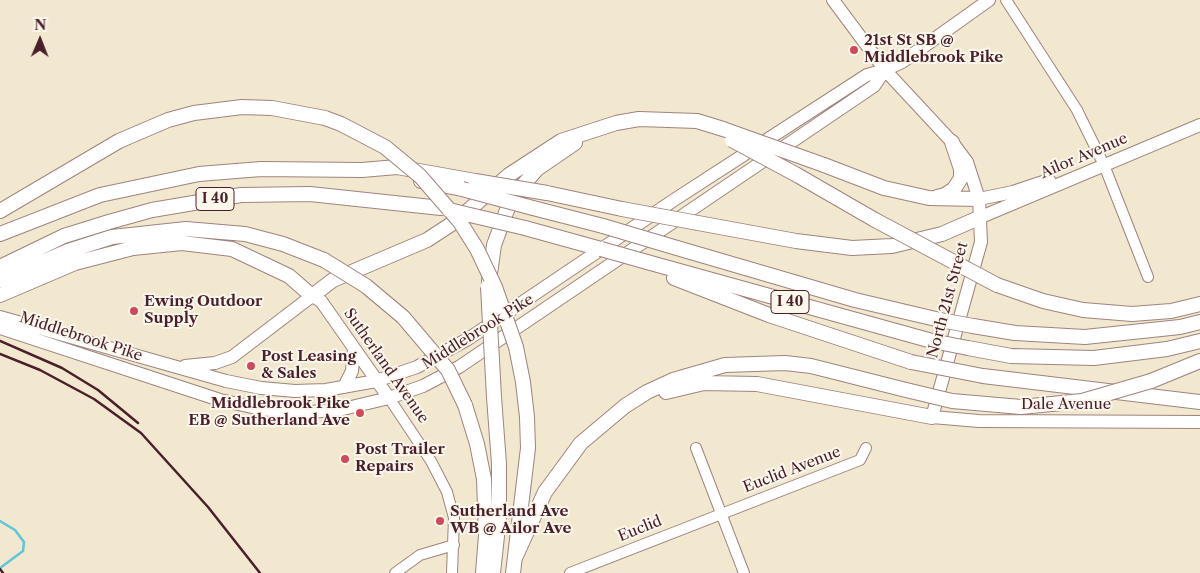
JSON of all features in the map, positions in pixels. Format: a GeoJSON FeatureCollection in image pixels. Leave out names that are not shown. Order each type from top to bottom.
{"type":"FeatureCollection","features":[{"type":"Feature","properties":{"kind":"highway"},"geometry":{"type":"LineString","coordinates":[[0,211],[119,141],[143,130],[185,115],[242,107],[272,108],[325,118],[354,130],[398,157],[420,176],[460,222],[477,250],[495,287],[516,347],[523,382],[528,448],[514,567]]}},
{"type":"Feature","properties":{"kind":"highway"},"geometry":{"type":"LineString","coordinates":[[5,292],[75,263],[133,248],[182,243],[232,249],[289,276],[312,296],[333,280],[427,240],[456,221],[509,174],[561,141],[589,131],[639,119],[696,121],[719,131],[824,165],[884,188],[929,198],[980,199]]}},
{"type":"Feature","properties":{"kind":"highway"},"geometry":{"type":"LineString","coordinates":[[493,573],[499,518],[499,464],[488,287],[494,246],[507,210],[517,192],[537,169],[589,131]]}},
{"type":"Feature","properties":{"kind":"highway"},"geometry":{"type":"LineString","coordinates":[[719,131],[875,220],[997,285],[1043,301],[1093,311],[1132,314],[1171,311],[1200,304]]}},
{"type":"Feature","properties":{"kind":"highway"},"geometry":{"type":"LineString","coordinates":[[929,198],[945,195],[954,189],[960,178],[961,168],[952,142]]}},
{"type":"Feature","properties":{"kind":"highway"},"geometry":{"type":"LineString","coordinates":[[362,170],[397,167],[547,193],[622,209],[796,241],[852,248],[892,246],[942,234],[981,218]]}},
{"type":"Feature","properties":{"kind":"highway","name":"I 40"},"geometry":{"type":"LineString","coordinates":[[0,234],[100,195],[199,174],[302,168],[362,170],[462,189],[603,226],[855,300],[973,326],[1015,333],[1085,337],[1180,328],[1200,322]]}},
{"type":"Feature","properties":{"kind":"highway","name":"I 40"},"geometry":{"type":"LineString","coordinates":[[0,267],[64,236],[152,210],[241,195],[310,194],[441,208],[525,228],[601,249],[645,264],[932,341],[1011,356],[1094,358],[1167,349],[1200,341]]}},
{"type":"Feature","properties":{"kind":"highway"},"geometry":{"type":"LineString","coordinates":[[0,280],[68,251],[112,237],[186,229],[245,234],[283,244],[324,260],[366,286],[403,317],[448,370],[465,404],[477,444],[484,479],[486,535],[483,573]]}},
{"type":"Feature","properties":{"kind":"highway"},"geometry":{"type":"LineString","coordinates":[[645,264],[769,315],[910,362],[983,376],[1200,402]]}},
{"type":"Feature","properties":{"kind":"highway"},"geometry":{"type":"LineString","coordinates":[[514,567],[541,500],[564,464],[581,442],[625,406],[647,392],[700,371],[725,365],[757,362],[811,366],[952,401],[1021,407],[1082,401],[1151,381],[1200,361]]}},
{"type":"Feature","properties":{"kind":"highway"},"geometry":{"type":"LineString","coordinates":[[625,406],[682,387],[732,382],[764,385],[932,418]]}},
{"type":"Feature","properties":{"kind":"main road","name":"North 21st Street"},"geometry":{"type":"LineString","coordinates":[[833,0],[885,70],[952,142],[966,162],[980,199],[980,242],[976,262],[932,418]]}},
{"type":"Feature","properties":{"kind":"main road","name":"Middlebrook Pike"},"geometry":{"type":"LineString","coordinates":[[0,328],[175,366],[226,381],[261,388],[295,391],[344,387],[376,381],[418,367],[468,340],[674,200],[867,75],[885,70],[902,62],[989,0]]}},
{"type":"Feature","properties":{"kind":"main road","name":"Middlebrook Pike"},"geometry":{"type":"LineString","coordinates":[[0,317],[162,381],[228,402],[261,409],[301,413],[343,409],[389,398],[423,386],[458,367],[874,86],[885,70]]}},
{"type":"Feature","properties":{"kind":"main road","name":"Ailor Avenue"},"geometry":{"type":"LineString","coordinates":[[981,218],[1200,125]]}},
{"type":"Feature","properties":{"kind":"main road"},"geometry":{"type":"LineString","coordinates":[[980,199],[1013,192],[1073,172],[1099,167]]}},
{"type":"Feature","properties":{"kind":"main road"},"geometry":{"type":"LineString","coordinates":[[175,366],[215,363],[232,357],[312,296]]}},
{"type":"Feature","properties":{"kind":"main road","name":"Sutherland Avenue"},"geometry":{"type":"LineString","coordinates":[[312,296],[321,301],[389,398]]}},
{"type":"Feature","properties":{"kind":"main road"},"geometry":{"type":"LineString","coordinates":[[344,387],[352,371],[354,348]]}},
{"type":"Feature","properties":{"kind":"main road"},"geometry":{"type":"LineString","coordinates":[[162,381],[171,374],[205,383],[226,381]]}},
{"type":"Feature","properties":{"kind":"main road","name":"Dale Avenue"},"geometry":{"type":"LineString","coordinates":[[932,418],[979,421],[1200,422]]}},
{"type":"Feature","properties":{"kind":"street"},"geometry":{"type":"LineString","coordinates":[[1006,0],[1078,110],[1099,167],[1148,277]]}},
{"type":"Feature","properties":{"kind":"street","name":"Sutherland Avenue"},"geometry":{"type":"LineString","coordinates":[[389,398],[431,461],[447,492],[454,518],[452,573]]}},
{"type":"Feature","properties":{"kind":"street"},"geometry":{"type":"LineString","coordinates":[[696,448],[744,573]]}},
{"type":"Feature","properties":{"kind":"street","name":"Euclid Avenue"},"geometry":{"type":"LineString","coordinates":[[722,512],[860,460],[866,448]]}},
{"type":"Feature","properties":{"kind":"street","name":"Euclid"},"geometry":{"type":"LineString","coordinates":[[570,573],[722,512]]}},
{"type":"Feature","properties":{"kind":"street"},"geometry":{"type":"LineString","coordinates":[[395,573],[420,556],[454,545]]}},
{"type":"Feature","properties":{"kind":"waterway"},"geometry":{"type":"LineString","coordinates":[[0,521],[15,530],[24,542],[23,551],[0,568]]}},
{"type":"Feature","properties":{"kind":"railway"},"geometry":{"type":"LineString","coordinates":[[0,341],[62,368],[98,390],[138,423]]}},
{"type":"Feature","properties":{"kind":"railway"},"geometry":{"type":"LineString","coordinates":[[0,354],[40,370],[94,399],[141,433],[208,507],[260,573]]}},
{"type":"Feature","properties":{"kind":"railway"},"geometry":{"type":"LineString","coordinates":[[0,569],[3,573]]}},
{"type":"Feature","properties":{"kind":"place","name":"21st St SB @ Middlebrook Pike"},"geometry":{"type":"Point","coordinates":[854,50]}},
{"type":"Feature","properties":{"kind":"place","name":"Ewing Outdoor Supply"},"geometry":{"type":"Point","coordinates":[134,311]}},
{"type":"Feature","properties":{"kind":"place","name":"Post Leasing & Sales"},"geometry":{"type":"Point","coordinates":[251,366]}},
{"type":"Feature","properties":{"kind":"place","name":"Middlebrook Pike EB @ Sutherland Ave"},"geometry":{"type":"Point","coordinates":[360,413]}},
{"type":"Feature","properties":{"kind":"place","name":"Post Trailer Repairs"},"geometry":{"type":"Point","coordinates":[345,459]}},
{"type":"Feature","properties":{"kind":"place","name":"Sutherland Ave WB @ Ailor Ave"},"geometry":{"type":"Point","coordinates":[440,521]}}]}
